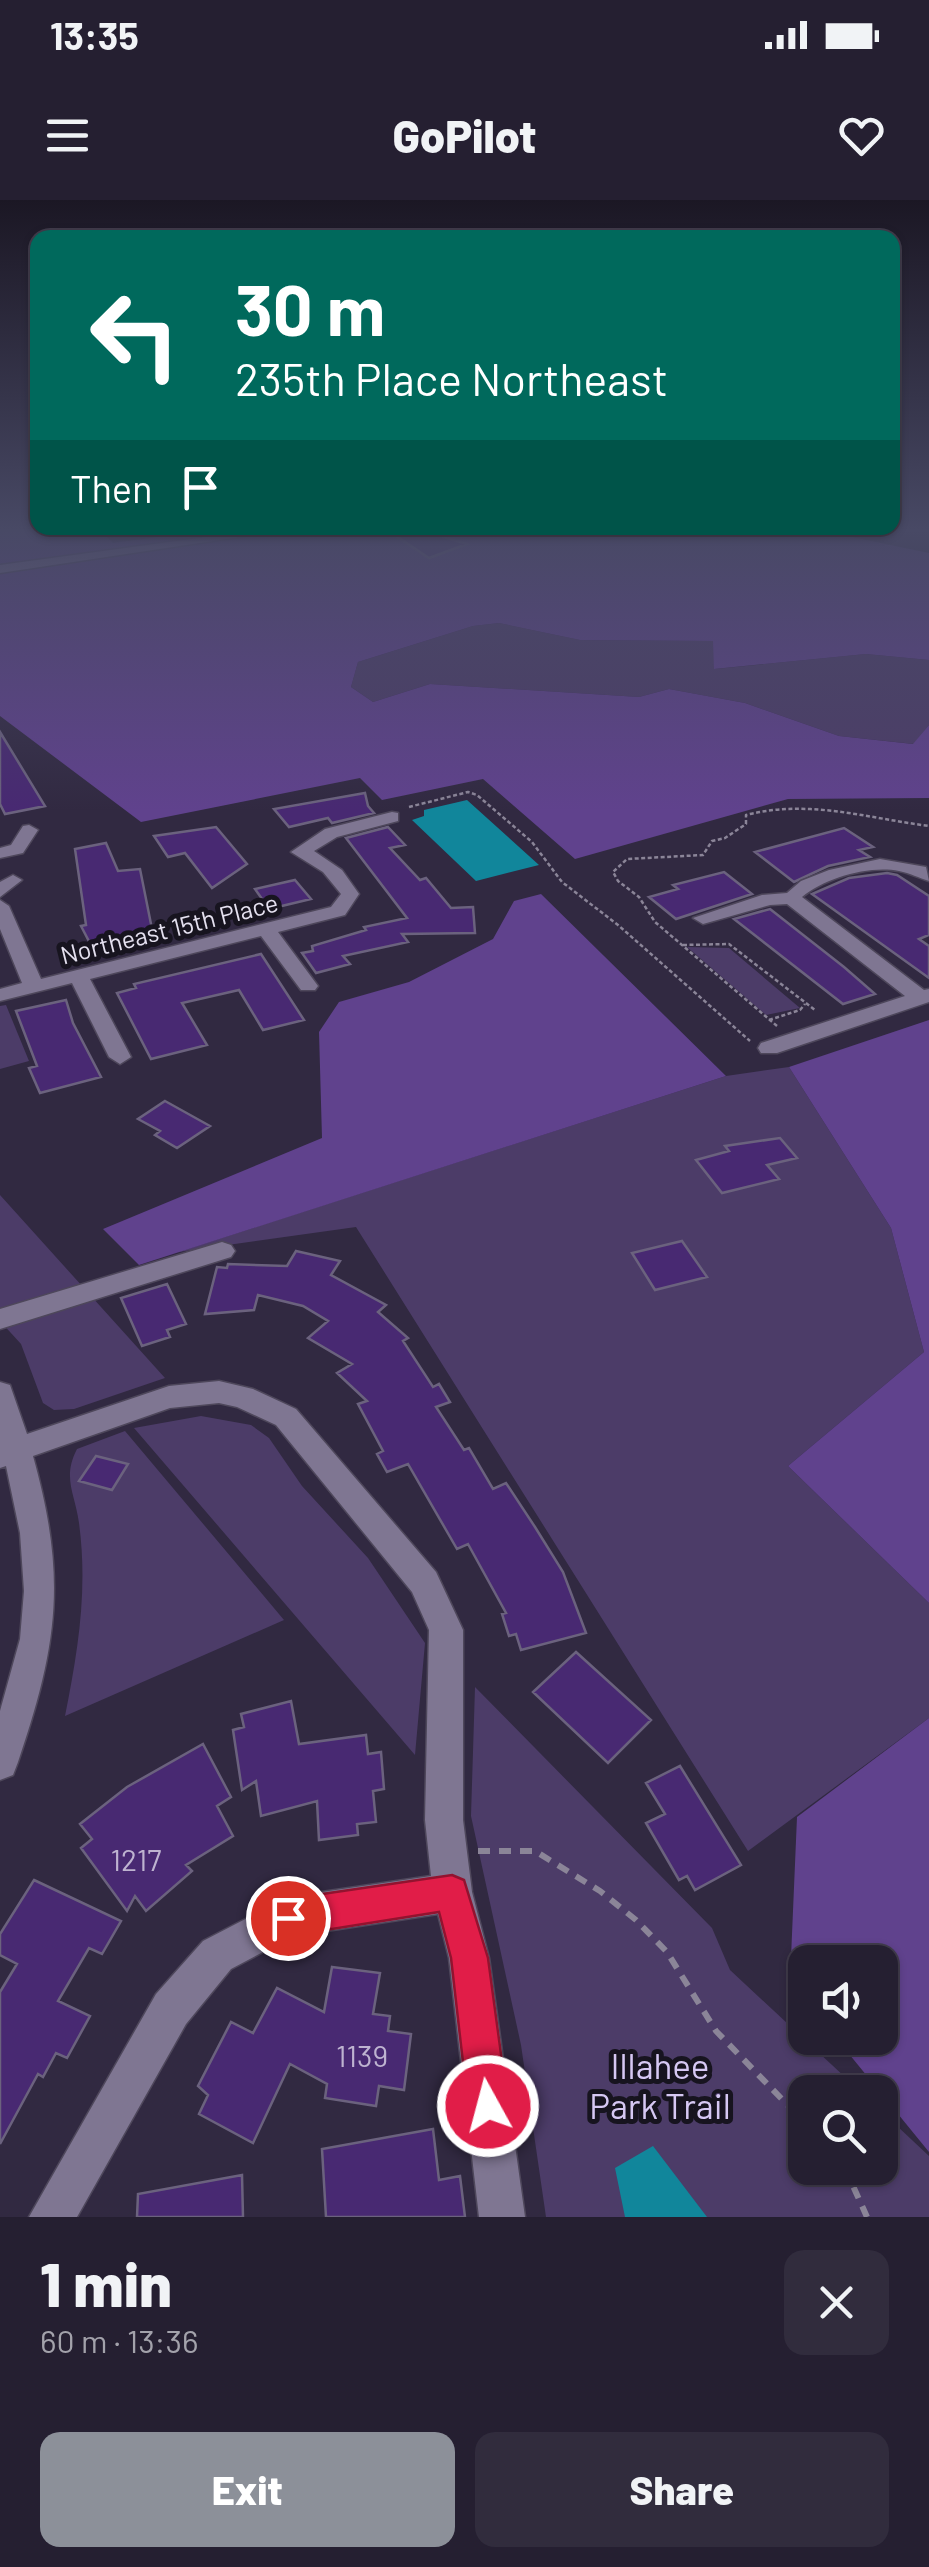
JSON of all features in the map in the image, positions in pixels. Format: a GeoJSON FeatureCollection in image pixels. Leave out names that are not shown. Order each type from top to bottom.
{"type":"FeatureCollection","features":[{"type":"Feature","properties":{"kind":"street","name":"Northeast 15th Place"},"geometry":{"type":"LineString","coordinates":[[0,995],[324,917],[347,904],[350,894],[325,863],[300,852],[331,833],[392,817]]}},
{"type":"Feature","properties":{"kind":"street"},"geometry":{"type":"LineString","coordinates":[[0,853],[17,848],[29,830]]}},
{"type":"Feature","properties":{"kind":"street"},"geometry":{"type":"LineString","coordinates":[[792,898],[802,884],[873,865],[904,866],[929,876]]}},
{"type":"Feature","properties":{"kind":"street"},"geometry":{"type":"LineString","coordinates":[[704,918],[769,898],[792,898],[818,922],[925,997]]}},
{"type":"Feature","properties":{"kind":"street"},"geometry":{"type":"LineString","coordinates":[[0,906],[34,987]]}},
{"type":"Feature","properties":{"kind":"street"},"geometry":{"type":"LineString","coordinates":[[267,930],[308,986]]}},
{"type":"Feature","properties":{"kind":"street"},"geometry":{"type":"LineString","coordinates":[[78,976],[120,1057]]}},
{"type":"Feature","properties":{"kind":"street"},"geometry":{"type":"LineString","coordinates":[[777,1040],[925,997]]}},
{"type":"Feature","properties":{"kind":"street"},"geometry":{"type":"LineString","coordinates":[[0,1319],[222,1250]]}},
{"type":"Feature","properties":{"kind":"street"},"geometry":{"type":"LineString","coordinates":[[8,1453],[169,1398],[196,1392],[243,1397],[286,1417],[424,1582],[436,1603],[447,1643],[444,1820],[450,1875],[469,1958],[502,2217]]}},
{"type":"Feature","properties":{"kind":"street"},"geometry":{"type":"LineString","coordinates":[[0,1393],[8,1453],[30,1500],[40,1570],[38,1622],[25,1692],[0,1762]]}},
{"type":"Feature","properties":{"kind":"street"},"geometry":{"type":"LineString","coordinates":[[52,2217],[172,2009],[218,1955],[288,1918],[450,1875]]}},
{"type":"Feature","properties":{"kind":"path"},"geometry":{"type":"LineString","coordinates":[[392,817],[400,810],[468,792],[477,796],[532,842],[562,882],[618,925],[753,1043],[777,1040],[769,1020],[655,922],[640,897],[618,881],[614,872],[617,865],[626,859],[703,855],[712,841],[725,838],[746,824],[746,815],[763,809],[807,809],[929,826]]}},
{"type":"Feature","properties":{"kind":"path"},"geometry":{"type":"LineString","coordinates":[[680,945],[729,944],[816,1011]]}},
{"type":"Feature","properties":{"kind":"path"},"geometry":{"type":"LineString","coordinates":[[769,1020],[800,1010],[806,1002]]}},
{"type":"Feature","properties":{"kind":"path"},"geometry":{"type":"LineString","coordinates":[[450,1875],[481,1851],[535,1851],[600,1891],[667,1952],[716,2031],[788,2105]]}},
{"type":"Feature","properties":{"kind":"path"},"geometry":{"type":"LineString","coordinates":[[853,2185],[867,2217]]}},
{"type":"Feature","properties":{"kind":"green space"},"geometry":{"type":"Polygon","coordinates":[[[500,623],[580,640],[714,641],[715,669],[866,654],[929,660],[929,725],[914,744],[839,736],[745,703],[669,689],[639,697],[430,684],[373,702],[351,687],[358,662],[473,626],[500,623]]]}},
{"type":"Feature","properties":{"kind":"green space"},"geometry":{"type":"Polygon","coordinates":[[[687,947],[729,948],[800,1008],[766,1015],[687,947]]]}},
{"type":"Feature","properties":{"kind":"green space"},"geometry":{"type":"Polygon","coordinates":[[[6,1005],[29,1061],[0,1069],[0,1006],[6,1005]]]}},
{"type":"Feature","properties":{"kind":"green space"},"geometry":{"type":"Polygon","coordinates":[[[789,1067],[891,1228],[924,1352],[788,1466],[929,1603],[929,1718],[748,1851],[356,1227],[178,1252],[726,1076],[789,1067]]]}},
{"type":"Feature","properties":{"kind":"green space"},"geometry":{"type":"Polygon","coordinates":[[[0,1195],[165,1378],[74,1409],[54,1410],[43,1403],[21,1344],[0,1321],[0,1195]]]}},
{"type":"Feature","properties":{"kind":"green space"},"geometry":{"type":"Polygon","coordinates":[[[201,1416],[251,1425],[269,1438],[302,1486],[368,1558],[425,1643],[415,1755],[134,1428],[201,1416]]]}},
{"type":"Feature","properties":{"kind":"green space"},"geometry":{"type":"Polygon","coordinates":[[[125,1431],[284,1620],[65,1716],[82,1596],[82,1548],[70,1469],[77,1449],[125,1431]]]}},
{"type":"Feature","properties":{"kind":"green space","name":"Illahee Park Trail"},"geometry":{"type":"Polygon","coordinates":[[[475,1687],[712,1928],[730,1970],[788,2024],[788,2055],[821,2055],[843,2075],[788,2075],[788,2185],[898,2185],[898,2127],[929,2156],[929,2217],[546,2217],[521,2045],[471,1816],[475,1687]]]}},
{"type":"Feature","properties":{"kind":"shaded area"},"geometry":{"type":"Polygon","coordinates":[[[0,623],[498,623],[473,626],[358,662],[351,687],[373,702],[430,684],[639,697],[669,689],[745,703],[839,736],[913,744],[929,725],[929,798],[788,799],[575,859],[483,779],[382,800],[360,778],[141,822],[0,716],[0,623]]]}},
{"type":"Feature","properties":{"kind":"shaded area"},"geometry":{"type":"Polygon","coordinates":[[[500,623],[929,623],[929,660],[866,654],[714,669],[713,641],[580,640],[500,623]]]}},
{"type":"Feature","properties":{"kind":"shaded area"},"geometry":{"type":"Polygon","coordinates":[[[541,894],[726,1076],[139,1265],[103,1229],[322,1138],[319,1032],[339,1002],[409,982],[493,939],[514,901],[541,894]]]}},
{"type":"Feature","properties":{"kind":"shaded area"},"geometry":{"type":"Polygon","coordinates":[[[929,1020],[929,1603],[788,1466],[924,1352],[891,1228],[789,1067],[929,1020]]]}},
{"type":"Feature","properties":{"kind":"shaded area"},"geometry":{"type":"Polygon","coordinates":[[[929,1718],[929,2152],[898,2114],[898,2075],[866,2075],[850,2055],[898,2055],[898,1945],[792,1945],[797,1817],[929,1718]]]}},
{"type":"Feature","properties":{"kind":"water"},"geometry":{"type":"Polygon","coordinates":[[[467,800],[539,865],[476,881],[412,820],[424,816],[424,810],[467,800]]]}},
{"type":"Feature","properties":{"kind":"water"},"geometry":{"type":"Polygon","coordinates":[[[653,2146],[707,2217],[625,2217],[615,2168],[653,2146]]]}},
{"type":"Feature","properties":{"kind":"building"},"geometry":{"type":"Polygon","coordinates":[[[0,732],[45,806],[5,814],[0,804],[0,732]]]}},
{"type":"Feature","properties":{"kind":"building"},"geometry":{"type":"Polygon","coordinates":[[[365,793],[374,813],[332,823],[328,818],[289,827],[274,809],[365,793]]]}},
{"type":"Feature","properties":{"kind":"building"},"geometry":{"type":"Polygon","coordinates":[[[216,827],[247,864],[212,888],[185,853],[168,857],[154,836],[216,827]]]}},
{"type":"Feature","properties":{"kind":"building"},"geometry":{"type":"Polygon","coordinates":[[[388,827],[405,845],[390,848],[420,880],[426,878],[451,908],[473,907],[475,933],[402,934],[408,942],[343,956],[350,964],[316,973],[302,953],[313,951],[312,946],[366,930],[364,927],[407,918],[346,838],[388,827]]]}},
{"type":"Feature","properties":{"kind":"building"},"geometry":{"type":"Polygon","coordinates":[[[844,828],[873,847],[859,850],[870,857],[828,866],[794,882],[755,852],[844,828]]]}},
{"type":"Feature","properties":{"kind":"building"},"geometry":{"type":"Polygon","coordinates":[[[106,843],[118,871],[140,869],[153,934],[93,949],[81,926],[86,925],[75,849],[106,843]]]}},
{"type":"Feature","properties":{"kind":"building"},"geometry":{"type":"Polygon","coordinates":[[[724,872],[752,894],[676,919],[649,897],[678,889],[673,885],[724,872]]]}},
{"type":"Feature","properties":{"kind":"building"},"geometry":{"type":"Polygon","coordinates":[[[897,875],[929,896],[929,935],[919,939],[929,946],[929,978],[812,894],[849,878],[897,875]]]}},
{"type":"Feature","properties":{"kind":"building"},"geometry":{"type":"Polygon","coordinates":[[[295,880],[311,899],[269,909],[255,889],[295,880]]]}},
{"type":"Feature","properties":{"kind":"building"},"geometry":{"type":"Polygon","coordinates":[[[770,909],[875,994],[843,1004],[734,919],[770,909]]]}},
{"type":"Feature","properties":{"kind":"building"},"geometry":{"type":"Polygon","coordinates":[[[261,954],[304,1020],[263,1030],[239,990],[182,1003],[207,1045],[151,1059],[117,993],[136,988],[134,984],[261,954]]]}},
{"type":"Feature","properties":{"kind":"building"},"geometry":{"type":"Polygon","coordinates":[[[66,1000],[73,1023],[101,1077],[40,1093],[29,1068],[37,1066],[16,1011],[66,1000]]]}},
{"type":"Feature","properties":{"kind":"building"},"geometry":{"type":"Polygon","coordinates":[[[165,1101],[210,1126],[177,1148],[155,1135],[160,1131],[138,1119],[165,1101]]]}},
{"type":"Feature","properties":{"kind":"building"},"geometry":{"type":"Polygon","coordinates":[[[780,1138],[797,1158],[767,1165],[779,1179],[722,1193],[696,1160],[729,1151],[725,1146],[780,1138]]]}},
{"type":"Feature","properties":{"kind":"building"},"geometry":{"type":"Polygon","coordinates":[[[682,1241],[707,1277],[655,1290],[632,1253],[682,1241]]]}},
{"type":"Feature","properties":{"kind":"building"},"geometry":{"type":"Polygon","coordinates":[[[296,1251],[340,1261],[331,1275],[386,1305],[378,1312],[408,1338],[403,1341],[433,1387],[439,1384],[450,1402],[436,1407],[464,1450],[469,1448],[493,1489],[506,1483],[563,1572],[586,1633],[521,1650],[516,1634],[509,1636],[502,1614],[506,1613],[468,1544],[457,1549],[408,1464],[387,1472],[377,1454],[383,1451],[358,1404],[367,1401],[337,1373],[352,1364],[308,1338],[328,1321],[303,1306],[258,1295],[254,1310],[205,1314],[217,1267],[287,1266],[296,1251]]]}},
{"type":"Feature","properties":{"kind":"building"},"geometry":{"type":"Polygon","coordinates":[[[167,1284],[186,1324],[167,1330],[170,1337],[142,1346],[121,1298],[167,1284]]]}},
{"type":"Feature","properties":{"kind":"building"},"geometry":{"type":"Polygon","coordinates":[[[96,1456],[128,1464],[112,1490],[79,1481],[96,1456]]]}},
{"type":"Feature","properties":{"kind":"building"},"geometry":{"type":"Polygon","coordinates":[[[576,1652],[651,1720],[608,1763],[533,1692],[576,1652]]]}},
{"type":"Feature","properties":{"kind":"building"},"geometry":{"type":"Polygon","coordinates":[[[291,1701],[299,1744],[366,1735],[368,1754],[381,1752],[384,1789],[373,1791],[376,1822],[357,1824],[358,1835],[319,1840],[317,1801],[261,1816],[256,1781],[242,1790],[233,1730],[244,1727],[241,1714],[291,1701]]]}},
{"type":"Feature","properties":{"kind":"building"},"geometry":{"type":"Polygon","coordinates":[[[203,1744],[231,1797],[217,1806],[233,1836],[186,1865],[192,1871],[146,1911],[135,1896],[127,1911],[81,1848],[92,1839],[80,1824],[127,1787],[203,1744]]]}},
{"type":"Feature","properties":{"kind":"building"},"geometry":{"type":"Polygon","coordinates":[[[680,1766],[741,1865],[695,1890],[687,1876],[679,1880],[646,1823],[665,1814],[646,1783],[680,1766]]]}},
{"type":"Feature","properties":{"kind":"building"},"geometry":{"type":"Polygon","coordinates":[[[34,1880],[121,1921],[102,1954],[89,1948],[58,2001],[90,2016],[67,2058],[56,2053],[43,2077],[38,2074],[0,2144],[0,1992],[17,1964],[0,1955],[0,1934],[34,1880]]]}},
{"type":"Feature","properties":{"kind":"building"},"geometry":{"type":"Polygon","coordinates":[[[332,1967],[380,1973],[373,2014],[390,2016],[388,2031],[411,2034],[404,2090],[379,2086],[376,2106],[325,2098],[327,2084],[290,2064],[253,2143],[199,2114],[208,2095],[198,2086],[231,2022],[253,2033],[277,1988],[324,2012],[332,1967]]]}},
{"type":"Feature","properties":{"kind":"building"},"geometry":{"type":"Polygon","coordinates":[[[433,2129],[439,2180],[460,2176],[465,2217],[326,2217],[322,2149],[433,2129]]]}},
{"type":"Feature","properties":{"kind":"building"},"geometry":{"type":"Polygon","coordinates":[[[242,2175],[243,2217],[137,2217],[138,2194],[242,2175]]]}},
{"type":"Feature","properties":{"kind":"route"},"geometry":{"type":"LineString","coordinates":[[288,1918],[452,1892],[469,1958],[488,2106]]}}]}
